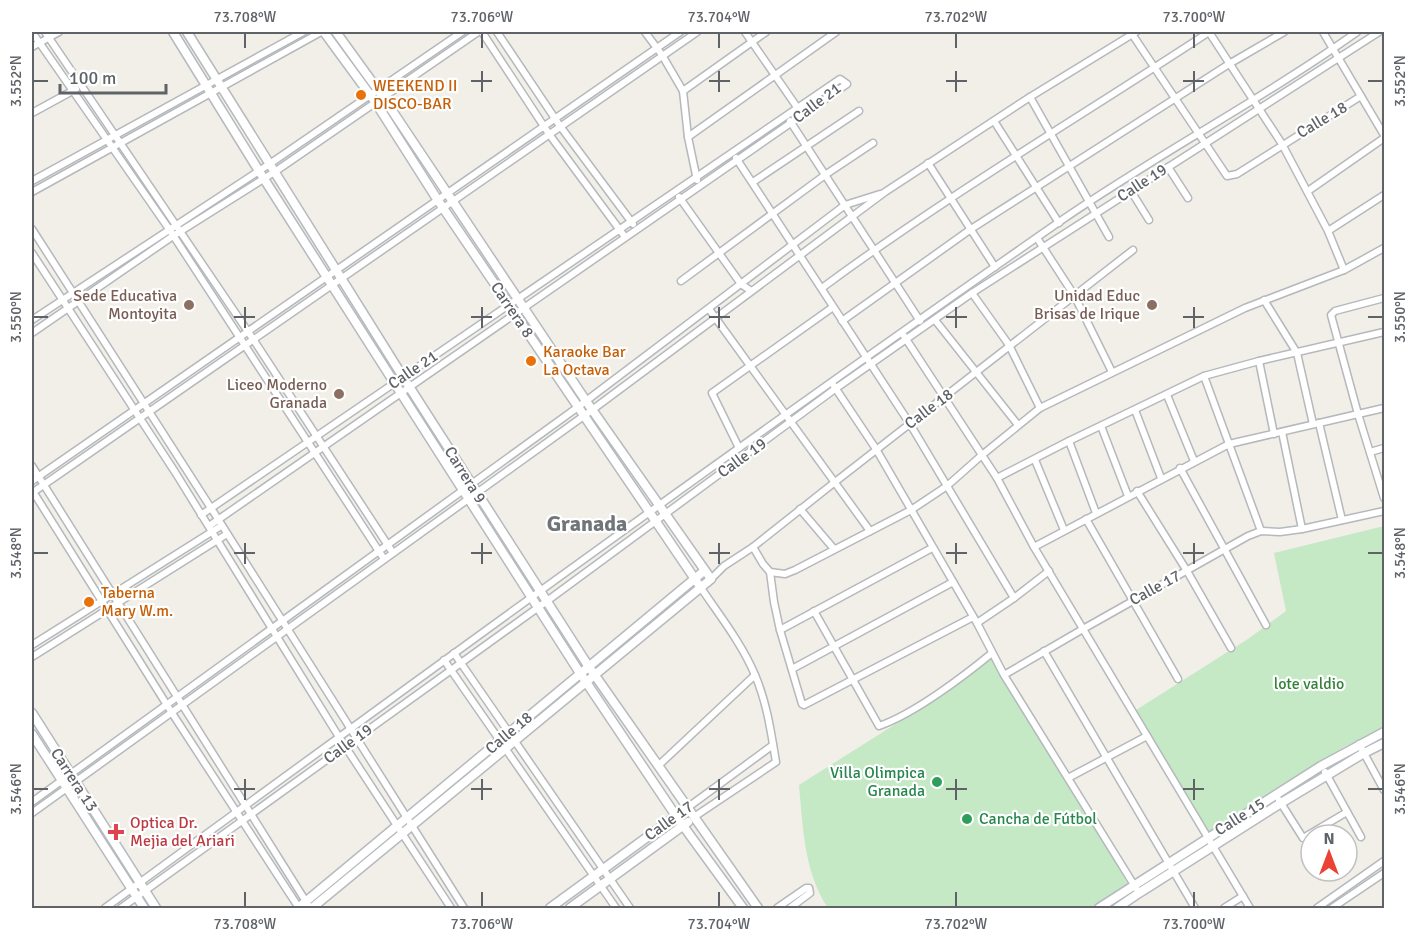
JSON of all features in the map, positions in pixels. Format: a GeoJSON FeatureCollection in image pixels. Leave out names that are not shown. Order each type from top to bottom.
{"type":"FeatureCollection","features":[{"type":"Feature","properties":{"kind":"street"},"geometry":{"type":"LineString","coordinates":[[32,47],[47,34],[59,32]]}},
{"type":"Feature","properties":{"kind":"street","name":"Carrera 9"},"geometry":{"type":"LineString","coordinates":[[173,32],[261,175],[463,489],[472,495],[540,591],[589,667],[758,909]]}},
{"type":"Feature","properties":{"kind":"street","name":"Carrera 9"},"geometry":{"type":"LineString","coordinates":[[187,32],[471,484],[472,495],[531,598],[676,816],[742,909]]}},
{"type":"Feature","properties":{"kind":"street"},"geometry":{"type":"LineString","coordinates":[[219,83],[303,32]]}},
{"type":"Feature","properties":{"kind":"street"},"geometry":{"type":"LineString","coordinates":[[32,181],[115,135],[323,32]]}},
{"type":"Feature","properties":{"kind":"street","name":"Carrera 8"},"geometry":{"type":"LineString","coordinates":[[323,32],[377,96],[450,197],[513,302]]}},
{"type":"Feature","properties":{"kind":"street","name":"Carrera 8"},"geometry":{"type":"LineString","coordinates":[[336,32],[377,96],[437,200],[513,302],[582,404],[711,579]]}},
{"type":"Feature","properties":{"kind":"street"},"geometry":{"type":"LineString","coordinates":[[377,96],[462,32]]}},
{"type":"Feature","properties":{"kind":"street"},"geometry":{"type":"LineString","coordinates":[[32,333],[377,96],[478,32]]}},
{"type":"Feature","properties":{"kind":"street"},"geometry":{"type":"LineString","coordinates":[[482,32],[549,134],[625,237]]}},
{"type":"Feature","properties":{"kind":"street"},"geometry":{"type":"LineString","coordinates":[[497,32],[560,126],[636,230]]}},
{"type":"Feature","properties":{"kind":"street"},"geometry":{"type":"LineString","coordinates":[[645,32],[683,91],[688,137],[696,178],[700,185]]}},
{"type":"Feature","properties":{"kind":"street"},"geometry":{"type":"LineString","coordinates":[[299,908],[171,713],[32,491],[44,485],[443,207],[450,197],[544,126],[680,32]]}},
{"type":"Feature","properties":{"kind":"street"},"geometry":{"type":"LineString","coordinates":[[32,481],[437,200],[450,197],[549,134],[697,32]]}},
{"type":"Feature","properties":{"kind":"street"},"geometry":{"type":"LineString","coordinates":[[745,32],[802,114]]}},
{"type":"Feature","properties":{"kind":"street"},"geometry":{"type":"LineString","coordinates":[[683,91],[766,32]]}},
{"type":"Feature","properties":{"kind":"street"},"geometry":{"type":"LineString","coordinates":[[688,137],[836,32]]}},
{"type":"Feature","properties":{"kind":"street"},"geometry":{"type":"LineString","coordinates":[[822,288],[874,249],[950,198],[1209,32],[1282,144],[1328,231],[1344,270]]}},
{"type":"Feature","properties":{"kind":"street"},"geometry":{"type":"LineString","coordinates":[[842,321],[971,230],[1229,64],[1284,32]]}},
{"type":"Feature","properties":{"kind":"street"},"geometry":{"type":"LineString","coordinates":[[1308,191],[1384,137],[1323,32]]}},
{"type":"Feature","properties":{"kind":"street","name":"Calle 19"},"geometry":{"type":"LineString","coordinates":[[904,336],[920,321],[1090,202],[1357,32]]}},
{"type":"Feature","properties":{"kind":"street","name":"Calle 19"},"geometry":{"type":"LineString","coordinates":[[105,909],[134,893],[197,841],[444,660],[787,415],[834,386],[904,336],[934,320],[972,293],[1379,32]]}},
{"type":"Feature","properties":{"kind":"street"},"geometry":{"type":"LineString","coordinates":[[32,802],[64,784],[76,782],[589,413],[885,192],[1030,97],[1134,33],[1205,143]]}},
{"type":"Feature","properties":{"kind":"street"},"geometry":{"type":"LineString","coordinates":[[35,34],[173,236],[384,559]]}},
{"type":"Feature","properties":{"kind":"street"},"geometry":{"type":"LineString","coordinates":[[47,34],[246,332],[253,339],[393,553]]}},
{"type":"Feature","properties":{"kind":"street","name":"Calle 21"},"geometry":{"type":"LineString","coordinates":[[32,645],[220,523],[324,446],[847,84],[840,79],[201,515]]}},
{"type":"Feature","properties":{"kind":"street"},"geometry":{"type":"LineString","coordinates":[[32,113],[82,85]]}},
{"type":"Feature","properties":{"kind":"street"},"geometry":{"type":"LineString","coordinates":[[32,192],[121,143],[208,89]]}},
{"type":"Feature","properties":{"kind":"street","name":"Calle 18"},"geometry":{"type":"LineString","coordinates":[[1205,143],[1227,176],[1237,174],[1361,96]]}},
{"type":"Feature","properties":{"kind":"street"},"geometry":{"type":"LineString","coordinates":[[1030,97],[1109,237]]}},
{"type":"Feature","properties":{"kind":"street"},"geometry":{"type":"LineString","coordinates":[[753,182],[859,111]]}},
{"type":"Feature","properties":{"kind":"street"},"geometry":{"type":"LineString","coordinates":[[786,116],[920,321]]}},
{"type":"Feature","properties":{"kind":"street"},"geometry":{"type":"LineString","coordinates":[[994,121],[1059,223]]}},
{"type":"Feature","properties":{"kind":"street"},"geometry":{"type":"LineString","coordinates":[[681,281],[825,175],[873,143]]}},
{"type":"Feature","properties":{"kind":"street"},"geometry":{"type":"LineString","coordinates":[[733,152],[910,424],[1014,598]]}},
{"type":"Feature","properties":{"kind":"street"},"geometry":{"type":"LineString","coordinates":[[928,163],[995,267]]}},
{"type":"Feature","properties":{"kind":"street"},"geometry":{"type":"LineString","coordinates":[[1168,167],[1188,198]]}},
{"type":"Feature","properties":{"kind":"street"},"geometry":{"type":"LineString","coordinates":[[32,320],[176,225],[261,175]]}},
{"type":"Feature","properties":{"kind":"street"},"geometry":{"type":"LineString","coordinates":[[676,191],[680,200],[741,284],[751,291]]}},
{"type":"Feature","properties":{"kind":"street"},"geometry":{"type":"LineString","coordinates":[[1131,191],[1149,220]]}},
{"type":"Feature","properties":{"kind":"street"},"geometry":{"type":"LineString","coordinates":[[32,813],[64,784],[70,774],[582,404],[845,205],[885,192]]}},
{"type":"Feature","properties":{"kind":"street"},"geometry":{"type":"LineString","coordinates":[[1328,231],[1384,195]]}},
{"type":"Feature","properties":{"kind":"street"},"geometry":{"type":"LineString","coordinates":[[32,229],[464,909]]}},
{"type":"Feature","properties":{"kind":"street"},"geometry":{"type":"LineString","coordinates":[[1037,238],[1074,295],[1112,372]]}},
{"type":"Feature","properties":{"kind":"street"},"geometry":{"type":"LineString","coordinates":[[770,572],[785,574],[911,510],[947,486],[1018,424],[1040,408],[1264,300],[1344,270],[1384,248]]}},
{"type":"Feature","properties":{"kind":"street","name":"Calle 18"},"geometry":{"type":"LineString","coordinates":[[299,908],[309,906],[400,830],[411,826],[586,683],[724,566],[753,548],[876,449],[1133,250]]}},
{"type":"Feature","properties":{"kind":"street"},"geometry":{"type":"LineString","coordinates":[[32,253],[210,529],[339,737],[451,909]]}},
{"type":"Feature","properties":{"kind":"street"},"geometry":{"type":"LineString","coordinates":[[972,293],[1009,345],[1040,408]]}},
{"type":"Feature","properties":{"kind":"street"},"geometry":{"type":"LineString","coordinates":[[1384,298],[1331,315],[1384,498]]}},
{"type":"Feature","properties":{"kind":"street"},"geometry":{"type":"LineString","coordinates":[[1264,300],[1297,353],[1342,520]]}},
{"type":"Feature","properties":{"kind":"street"},"geometry":{"type":"LineString","coordinates":[[737,450],[712,393],[833,307]]}},
{"type":"Feature","properties":{"kind":"street"},"geometry":{"type":"LineString","coordinates":[[709,309],[870,531]]}},
{"type":"Feature","properties":{"kind":"street"},"geometry":{"type":"LineString","coordinates":[[934,320],[1018,424]]}},
{"type":"Feature","properties":{"kind":"street"},"geometry":{"type":"LineString","coordinates":[[997,478],[1204,376],[1259,361],[1384,334]]}},
{"type":"Feature","properties":{"kind":"street"},"geometry":{"type":"LineString","coordinates":[[904,336],[997,478],[1034,547],[1250,909]]}},
{"type":"Feature","properties":{"kind":"street"},"geometry":{"type":"LineString","coordinates":[[1259,361],[1274,434]]}},
{"type":"Feature","properties":{"kind":"street"},"geometry":{"type":"LineString","coordinates":[[1204,376],[1261,531]]}},
{"type":"Feature","properties":{"kind":"street"},"geometry":{"type":"LineString","coordinates":[[834,386],[876,449],[975,620],[1004,675],[1136,889]]}},
{"type":"Feature","properties":{"kind":"street","name":"Calle 19"},"geometry":{"type":"LineString","coordinates":[[142,887],[204,848],[547,601],[792,422],[834,386]]}},
{"type":"Feature","properties":{"kind":"street"},"geometry":{"type":"LineString","coordinates":[[1167,395],[1194,461]]}},
{"type":"Feature","properties":{"kind":"street"},"geometry":{"type":"LineString","coordinates":[[1034,547],[1229,444],[1384,408]]}},
{"type":"Feature","properties":{"kind":"street"},"geometry":{"type":"LineString","coordinates":[[1135,410],[1161,478]]}},
{"type":"Feature","properties":{"kind":"street","name":"Carrera 8"},"geometry":{"type":"LineString","coordinates":[[589,413],[650,513],[700,588]]}},
{"type":"Feature","properties":{"kind":"street"},"geometry":{"type":"LineString","coordinates":[[1101,426],[1128,496]]}},
{"type":"Feature","properties":{"kind":"street"},"geometry":{"type":"LineString","coordinates":[[1282,432],[1302,529]]}},
{"type":"Feature","properties":{"kind":"street"},"geometry":{"type":"LineString","coordinates":[[751,440],[756,448]]}},
{"type":"Feature","properties":{"kind":"street"},"geometry":{"type":"LineString","coordinates":[[1069,441],[1096,513]]}},
{"type":"Feature","properties":{"kind":"street"},"geometry":{"type":"LineString","coordinates":[[1371,452],[1384,448]]}},
{"type":"Feature","properties":{"kind":"street"},"geometry":{"type":"LineString","coordinates":[[1035,460],[1064,530]]}},
{"type":"Feature","properties":{"kind":"street"},"geometry":{"type":"LineString","coordinates":[[32,465],[309,906]]}},
{"type":"Feature","properties":{"kind":"street"},"geometry":{"type":"LineString","coordinates":[[1180,468],[1266,625]]}},
{"type":"Feature","properties":{"kind":"street"},"geometry":{"type":"LineString","coordinates":[[1137,492],[1231,648]]}},
{"type":"Feature","properties":{"kind":"street"},"geometry":{"type":"LineString","coordinates":[[800,509],[834,549]]}},
{"type":"Feature","properties":{"kind":"street","name":"Calle 17"},"geometry":{"type":"LineString","coordinates":[[1004,675],[1083,628],[1224,549],[1261,531],[1280,532],[1302,529],[1384,511]]}},
{"type":"Feature","properties":{"kind":"street"},"geometry":{"type":"LineString","coordinates":[[1086,519],[1178,679]]}},
{"type":"Feature","properties":{"kind":"street"},"geometry":{"type":"LineString","coordinates":[[32,657],[227,534]]}},
{"type":"Feature","properties":{"kind":"street"},"geometry":{"type":"LineString","coordinates":[[753,548],[770,572],[780,630],[802,704],[808,705],[975,620],[1014,598],[1049,571]]}},
{"type":"Feature","properties":{"kind":"street"},"geometry":{"type":"LineString","coordinates":[[780,630],[932,548]]}},
{"type":"Feature","properties":{"kind":"street"},"geometry":{"type":"LineString","coordinates":[[229,561],[239,554]]}},
{"type":"Feature","properties":{"kind":"street","name":"Calle 18"},"geometry":{"type":"LineString","coordinates":[[400,830],[406,818],[694,579],[704,571],[724,566]]}},
{"type":"Feature","properties":{"kind":"street"},"geometry":{"type":"LineString","coordinates":[[792,669],[953,582]]}},
{"type":"Feature","properties":{"kind":"street"},"geometry":{"type":"LineString","coordinates":[[700,588],[741,646],[755,675],[768,713],[774,745]]}},
{"type":"Feature","properties":{"kind":"street"},"geometry":{"type":"LineString","coordinates":[[814,611],[879,726],[909,711],[992,653]]}},
{"type":"Feature","properties":{"kind":"street"},"geometry":{"type":"LineString","coordinates":[[1044,651],[1195,909]]}},
{"type":"Feature","properties":{"kind":"street"},"geometry":{"type":"LineString","coordinates":[[454,653],[630,909]]}},
{"type":"Feature","properties":{"kind":"street"},"geometry":{"type":"LineString","coordinates":[[444,660],[616,909]]}},
{"type":"Feature","properties":{"kind":"street"},"geometry":{"type":"LineString","coordinates":[[659,765],[755,675]]}},
{"type":"Feature","properties":{"kind":"street"},"geometry":{"type":"LineString","coordinates":[[474,702],[484,697]]}},
{"type":"Feature","properties":{"kind":"street","name":"Carrera 13"},"geometry":{"type":"LineString","coordinates":[[32,713],[156,909]]}},
{"type":"Feature","properties":{"kind":"street","name":"Calle 15"},"geometry":{"type":"LineString","coordinates":[[1099,909],[1136,889],[1278,799],[1321,766],[1384,732]]}},
{"type":"Feature","properties":{"kind":"street","name":"Carrera 13"},"geometry":{"type":"LineString","coordinates":[[32,734],[144,909]]}},
{"type":"Feature","properties":{"kind":"street"},"geometry":{"type":"LineString","coordinates":[[1068,778],[1147,736]]}},
{"type":"Feature","properties":{"kind":"street","name":"Calle 15"},"geometry":{"type":"LineString","coordinates":[[1278,799],[1384,743]]}},
{"type":"Feature","properties":{"kind":"street"},"geometry":{"type":"LineString","coordinates":[[1359,744],[1367,752],[1384,790]]}},
{"type":"Feature","properties":{"kind":"street","name":"Calle 17"},"geometry":{"type":"LineString","coordinates":[[550,909],[774,745],[776,762],[684,825],[570,909]]}},
{"type":"Feature","properties":{"kind":"street"},"geometry":{"type":"LineString","coordinates":[[1367,752],[1384,748]]}},
{"type":"Feature","properties":{"kind":"street"},"geometry":{"type":"LineString","coordinates":[[1321,766],[1361,837]]}},
{"type":"Feature","properties":{"kind":"street"},"geometry":{"type":"LineString","coordinates":[[271,787],[278,795]]}},
{"type":"Feature","properties":{"kind":"street"},"geometry":{"type":"LineString","coordinates":[[1278,799],[1303,838],[1347,812]]}},
{"type":"Feature","properties":{"kind":"street"},"geometry":{"type":"LineString","coordinates":[[197,841],[204,848]]}},
{"type":"Feature","properties":{"kind":"street"},"geometry":{"type":"LineString","coordinates":[[1317,909],[1384,861]]}},
{"type":"Feature","properties":{"kind":"street"},"geometry":{"type":"LineString","coordinates":[[1332,909],[1384,873]]}},
{"type":"Feature","properties":{"kind":"street"},"geometry":{"type":"LineString","coordinates":[[777,909],[806,888],[810,889],[810,893],[790,909]]}},
{"type":"Feature","properties":{"kind":"street","name":"Calle 15"},"geometry":{"type":"LineString","coordinates":[[1117,909],[1136,889]]}},
{"type":"Feature","properties":{"kind":"street","name":"Calle 19"},"geometry":{"type":"LineString","coordinates":[[121,909],[134,893]]}},
{"type":"Feature","properties":{"kind":"street"},"geometry":{"type":"LineString","coordinates":[[1224,909],[1243,896]]}},
{"type":"Feature","properties":{"kind":"green space","name":"lote valdio"},"geometry":{"type":"Polygon","coordinates":[[[1384,526],[1384,728],[1344,747],[1208,834],[1136,710],[1248,639],[1286,611],[1274,553],[1384,526]]]}},
{"type":"Feature","properties":{"kind":"green space","name":"Villa Olimpica Granada"},"geometry":{"type":"Polygon","coordinates":[[[992,653],[1100,830],[1128,885],[1090,908],[828,908],[809,865],[799,785],[902,720],[992,653]]]}},
{"type":"Feature","properties":{"kind":"place","name":"WEEKEND II DISCO-BAR"},"geometry":{"type":"Point","coordinates":[361,95]}},
{"type":"Feature","properties":{"kind":"place","name":"Sede Educativa Montoyita"},"geometry":{"type":"Point","coordinates":[189,305]}},
{"type":"Feature","properties":{"kind":"place","name":"Unidad Educ Brisas de Irique"},"geometry":{"type":"Point","coordinates":[1152,305]}},
{"type":"Feature","properties":{"kind":"place","name":"Karaoke Bar La Octava"},"geometry":{"type":"Point","coordinates":[531,361]}},
{"type":"Feature","properties":{"kind":"place","name":"Liceo Moderno Granada"},"geometry":{"type":"Point","coordinates":[339,394]}},
{"type":"Feature","properties":{"kind":"place","name":"Taberna Mary W.m."},"geometry":{"type":"Point","coordinates":[89,602]}},
{"type":"Feature","properties":{"kind":"place","name":"Villa Olimpica Granada"},"geometry":{"type":"Point","coordinates":[937,782]}},
{"type":"Feature","properties":{"kind":"place","name":"Cancha de Fútbol"},"geometry":{"type":"Point","coordinates":[967,819]}},
{"type":"Feature","properties":{"kind":"place","name":"Optica Dr. Mejia del Ariari"},"geometry":{"type":"Point","coordinates":[116,832]}},
{"type":"Feature","properties":{"kind":"district","name":"Granada"},"geometry":{"type":"Point","coordinates":[587,523]}}]}
